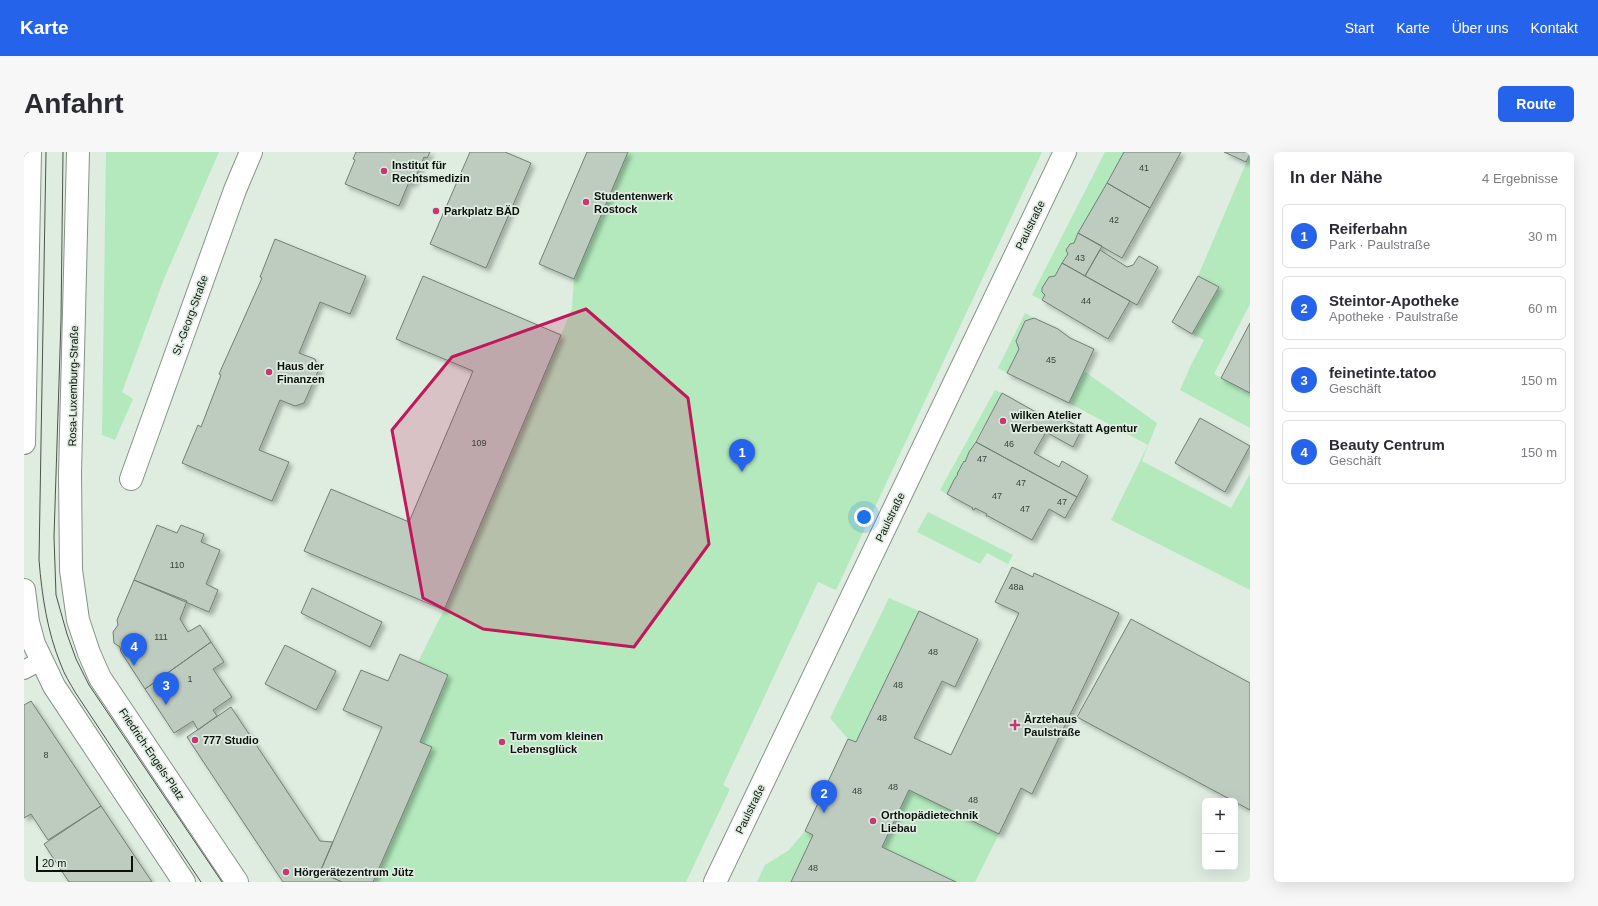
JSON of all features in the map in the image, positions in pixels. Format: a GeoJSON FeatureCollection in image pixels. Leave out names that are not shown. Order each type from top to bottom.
{"type":"FeatureCollection","features":[{"type":"Feature","properties":{"kind":"street"},"geometry":{"type":"LineString","coordinates":[[24,443],[30,152]]}},
{"type":"Feature","properties":{"kind":"street","name":"Rosa-Luxemburg-Straße"},"geometry":{"type":"LineString","coordinates":[[78,152],[70,473],[71,570],[78,620]]}},
{"type":"Feature","properties":{"kind":"street","name":"St.-Georg-Straße"},"geometry":{"type":"LineString","coordinates":[[131,479],[235,190],[251,152]]}},
{"type":"Feature","properties":{"kind":"street","name":"Paulstraße"},"geometry":{"type":"LineString","coordinates":[[715,882],[1065,152]]}},
{"type":"Feature","properties":{"kind":"street"},"geometry":{"type":"LineString","coordinates":[[24,590],[28,622],[34,644],[33,665],[54,686],[184,882]]}},
{"type":"Feature","properties":{"kind":"street","name":"Friedrich-Engels-Platz"},"geometry":{"type":"LineString","coordinates":[[78,620],[89,653],[100,678],[237,882]]}},
{"type":"Feature","properties":{"kind":"highlighted area"},"geometry":{"type":"Polygon","coordinates":[[[586,309],[688,398],[709,544],[634,647],[483,629],[423,598],[392,430],[452,357],[586,309]]]}},
{"type":"Feature","properties":{"kind":"green space"},"geometry":{"type":"Polygon","coordinates":[[[106,152],[219,152],[164,279],[122,392],[133,399],[115,440],[102,435],[106,152]]]}},
{"type":"Feature","properties":{"kind":"green space"},"geometry":{"type":"Polygon","coordinates":[[[628,152],[1042,152],[836,590],[818,582],[723,785],[730,789],[686,882],[373,882],[428,754],[420,742],[448,675],[418,662],[444,610],[561,335],[572,308],[574,279],[628,152]]]}},
{"type":"Feature","properties":{"kind":"green space"},"geometry":{"type":"Polygon","coordinates":[[[1105,152],[1124,152],[1074,243],[1070,244],[1066,250],[1068,254],[1055,276],[1049,277],[1045,295],[1042,300],[1032,295],[1105,152]]]}},
{"type":"Feature","properties":{"kind":"green space"},"geometry":{"type":"Polygon","coordinates":[[[1250,154],[1250,304],[1214,374],[1250,393],[1250,428],[1180,390],[1204,340],[1192,334],[1219,287],[1198,276],[1250,154]]]}},
{"type":"Feature","properties":{"kind":"green space"},"geometry":{"type":"Polygon","coordinates":[[[1025,313],[1034,318],[1025,321],[1016,341],[1019,349],[1007,373],[998,368],[1025,313]]]}},
{"type":"Feature","properties":{"kind":"green space"},"geometry":{"type":"Polygon","coordinates":[[[1084,371],[1157,423],[1142,461],[1231,508],[1250,474],[1250,590],[1111,520],[1148,445],[1069,403],[1084,371]]]}},
{"type":"Feature","properties":{"kind":"green space"},"geometry":{"type":"Polygon","coordinates":[[[995,390],[1002,393],[969,452],[965,462],[963,461],[960,470],[947,494],[940,490],[995,390]]]}},
{"type":"Feature","properties":{"kind":"green space"},"geometry":{"type":"Polygon","coordinates":[[[928,512],[1013,555],[1008,564],[987,553],[980,564],[917,532],[928,512]]]}},
{"type":"Feature","properties":{"kind":"green space"},"geometry":{"type":"Polygon","coordinates":[[[889,598],[919,611],[856,742],[848,739],[830,718],[889,598]]]}},
{"type":"Feature","properties":{"kind":"green space"},"geometry":{"type":"Polygon","coordinates":[[[909,790],[999,834],[975,882],[956,882],[882,847],[909,790]]]}},
{"type":"Feature","properties":{"kind":"green space"},"geometry":{"type":"Polygon","coordinates":[[[805,831],[813,835],[791,882],[757,882],[765,865],[789,850],[805,831]]]}},
{"type":"Feature","properties":{"kind":"building","name":"Institut für Rechtsmedizin"},"geometry":{"type":"Polygon","coordinates":[[[356,152],[430,152],[427,158],[424,157],[413,184],[409,182],[399,206],[345,184],[355,160],[353,159],[356,152]]]}},
{"type":"Feature","properties":{"kind":"building"},"geometry":{"type":"Polygon","coordinates":[[[470,152],[505,152],[531,163],[486,268],[430,244],[470,152]]]}},
{"type":"Feature","properties":{"kind":"building","name":"Studentenwerk Rostock"},"geometry":{"type":"Polygon","coordinates":[[[587,152],[628,152],[574,279],[539,264],[587,152]]]}},
{"type":"Feature","properties":{"kind":"building"},"geometry":{"type":"Polygon","coordinates":[[[1124,152],[1181,152],[1150,208],[1107,183],[1124,152]]]}},
{"type":"Feature","properties":{"kind":"building"},"geometry":{"type":"Polygon","coordinates":[[[1224,152],[1250,152],[1250,154],[1246,162],[1224,152]]]}},
{"type":"Feature","properties":{"kind":"building"},"geometry":{"type":"Polygon","coordinates":[[[1107,183],[1150,208],[1122,258],[1078,233],[1107,183]]]}},
{"type":"Feature","properties":{"kind":"building"},"geometry":{"type":"Polygon","coordinates":[[[1078,233],[1102,246],[1085,276],[1062,263],[1068,254],[1066,250],[1070,244],[1074,243],[1078,233]]]}},
{"type":"Feature","properties":{"kind":"building","name":"Haus der Finanzen"},"geometry":{"type":"Polygon","coordinates":[[[275,239],[366,276],[350,314],[320,302],[299,353],[315,359],[319,369],[304,403],[295,406],[280,400],[259,450],[289,462],[272,501],[182,463],[198,425],[201,427],[221,375],[219,374],[262,278],[260,277],[275,239]]]}},
{"type":"Feature","properties":{"kind":"building"},"geometry":{"type":"Polygon","coordinates":[[[1100,250],[1127,267],[1133,265],[1139,256],[1158,267],[1137,305],[1085,276],[1100,250]]]}},
{"type":"Feature","properties":{"kind":"building"},"geometry":{"type":"Polygon","coordinates":[[[1062,263],[1130,301],[1108,339],[1042,300],[1045,295],[1042,292],[1042,288],[1049,277],[1055,276],[1062,263]]]}},
{"type":"Feature","properties":{"kind":"building"},"geometry":{"type":"Polygon","coordinates":[[[423,276],[561,335],[444,610],[304,551],[331,489],[409,522],[473,371],[396,339],[423,276]]]}},
{"type":"Feature","properties":{"kind":"building"},"geometry":{"type":"Polygon","coordinates":[[[1198,276],[1219,287],[1192,334],[1172,322],[1198,276]]]}},
{"type":"Feature","properties":{"kind":"building"},"geometry":{"type":"Polygon","coordinates":[[[1034,318],[1058,329],[1070,338],[1094,349],[1069,403],[1007,373],[1019,349],[1016,341],[1025,321],[1034,318]]]}},
{"type":"Feature","properties":{"kind":"building"},"geometry":{"type":"Polygon","coordinates":[[[1250,323],[1250,393],[1221,378],[1250,323]]]}},
{"type":"Feature","properties":{"kind":"building"},"geometry":{"type":"Polygon","coordinates":[[[1002,393],[1050,420],[1054,413],[1082,429],[1073,447],[1046,432],[1034,453],[1059,467],[1062,461],[1088,476],[1077,497],[976,442],[1002,393]]]}},
{"type":"Feature","properties":{"kind":"building"},"geometry":{"type":"Polygon","coordinates":[[[1200,418],[1250,446],[1225,492],[1175,463],[1200,418]]]}},
{"type":"Feature","properties":{"kind":"building"},"geometry":{"type":"Polygon","coordinates":[[[976,442],[1077,497],[1065,518],[1049,509],[1032,540],[986,516],[987,514],[975,508],[974,510],[972,509],[973,508],[947,494],[969,452],[976,442]]]}},
{"type":"Feature","properties":{"kind":"building"},"geometry":{"type":"Polygon","coordinates":[[[157,525],[177,533],[181,525],[204,534],[201,542],[220,550],[206,584],[218,590],[209,612],[134,580],[157,525]]]}},
{"type":"Feature","properties":{"kind":"building","name":"Ärztehaus Paulstraße"},"geometry":{"type":"Polygon","coordinates":[[[1012,567],[1033,577],[1034,573],[1119,613],[1032,794],[1021,788],[999,834],[909,790],[882,847],[956,882],[791,882],[813,835],[805,831],[848,739],[856,742],[919,611],[978,639],[955,687],[942,681],[914,738],[951,755],[1019,613],[995,602],[1012,567]]]}},
{"type":"Feature","properties":{"kind":"building"},"geometry":{"type":"Polygon","coordinates":[[[134,580],[187,601],[180,619],[188,632],[200,625],[211,642],[145,689],[121,652],[120,647],[114,643],[113,632],[118,625],[117,620],[134,580]]]}},
{"type":"Feature","properties":{"kind":"building"},"geometry":{"type":"Polygon","coordinates":[[[312,588],[382,622],[370,647],[301,613],[312,588]]]}},
{"type":"Feature","properties":{"kind":"building"},"geometry":{"type":"Polygon","coordinates":[[[1131,619],[1250,683],[1250,810],[1238,804],[1238,798],[1228,798],[1077,717],[1131,619]]]}},
{"type":"Feature","properties":{"kind":"building"},"geometry":{"type":"Polygon","coordinates":[[[211,642],[224,662],[213,669],[232,697],[213,710],[217,716],[198,730],[193,721],[174,733],[145,689],[211,642]]]}},
{"type":"Feature","properties":{"kind":"building"},"geometry":{"type":"Polygon","coordinates":[[[285,645],[336,671],[316,710],[265,684],[285,645]]]}},
{"type":"Feature","properties":{"kind":"building"},"geometry":{"type":"Polygon","coordinates":[[[400,654],[448,675],[420,742],[432,747],[373,882],[342,882],[320,872],[382,727],[343,710],[361,670],[388,681],[400,654]]]}},
{"type":"Feature","properties":{"kind":"building"},"geometry":{"type":"Polygon","coordinates":[[[31,701],[101,806],[48,840],[31,814],[24,818],[24,705],[31,701]]]}},
{"type":"Feature","properties":{"kind":"building"},"geometry":{"type":"Polygon","coordinates":[[[231,707],[320,841],[333,842],[320,872],[342,882],[283,882],[187,737],[231,707]]]}},
{"type":"Feature","properties":{"kind":"building"},"geometry":{"type":"Polygon","coordinates":[[[101,806],[152,882],[69,882],[44,844],[101,806]]]}},
{"type":"Feature","properties":{"kind":"tram line"},"geometry":{"type":"LineString","coordinates":[[46,152],[39,560],[46,613],[56,652],[64,672],[75,692],[201,882]]}},
{"type":"Feature","properties":{"kind":"tram line"},"geometry":{"type":"LineString","coordinates":[[63,152],[61,320],[54,537],[56,595],[76,659],[89,685],[222,882]]}},
{"type":"Feature","properties":{"kind":"place","name":"Institut für Rechtsmedizin"},"geometry":{"type":"Point","coordinates":[384,171]}},
{"type":"Feature","properties":{"kind":"place","name":"Studentenwerk Rostock"},"geometry":{"type":"Point","coordinates":[586,202]}},
{"type":"Feature","properties":{"kind":"place","name":"Parkplatz BÄD"},"geometry":{"type":"Point","coordinates":[436,211]}},
{"type":"Feature","properties":{"kind":"place","name":"Haus der Finanzen"},"geometry":{"type":"Point","coordinates":[269,372]}},
{"type":"Feature","properties":{"kind":"place","name":"wilken Atelier Werbewerkstatt Agentur"},"geometry":{"type":"Point","coordinates":[1003,421]}},
{"type":"Feature","properties":{"kind":"place","name":"Reiferbahn"},"geometry":{"type":"Point","coordinates":[742,472]}},
{"type":"Feature","properties":{"kind":"place","name":"Beauty Centrum"},"geometry":{"type":"Point","coordinates":[134,666]}},
{"type":"Feature","properties":{"kind":"place","name":"feinetinte.tatoo"},"geometry":{"type":"Point","coordinates":[166,705]}},
{"type":"Feature","properties":{"kind":"place","name":"Ärztehaus Paulstraße"},"geometry":{"type":"Point","coordinates":[1015,725]}},
{"type":"Feature","properties":{"kind":"place","name":"777 Studio"},"geometry":{"type":"Point","coordinates":[195,740]}},
{"type":"Feature","properties":{"kind":"place","name":"Turm vom kleinen Lebensglück"},"geometry":{"type":"Point","coordinates":[502,742]}},
{"type":"Feature","properties":{"kind":"place","name":"Steintor-Apotheke"},"geometry":{"type":"Point","coordinates":[824,813]}},
{"type":"Feature","properties":{"kind":"place","name":"Orthopädietechnik Liebau"},"geometry":{"type":"Point","coordinates":[873,821]}},
{"type":"Feature","properties":{"kind":"place","name":"Hörgerätezentrum Jütz"},"geometry":{"type":"Point","coordinates":[286,872]}}]}
